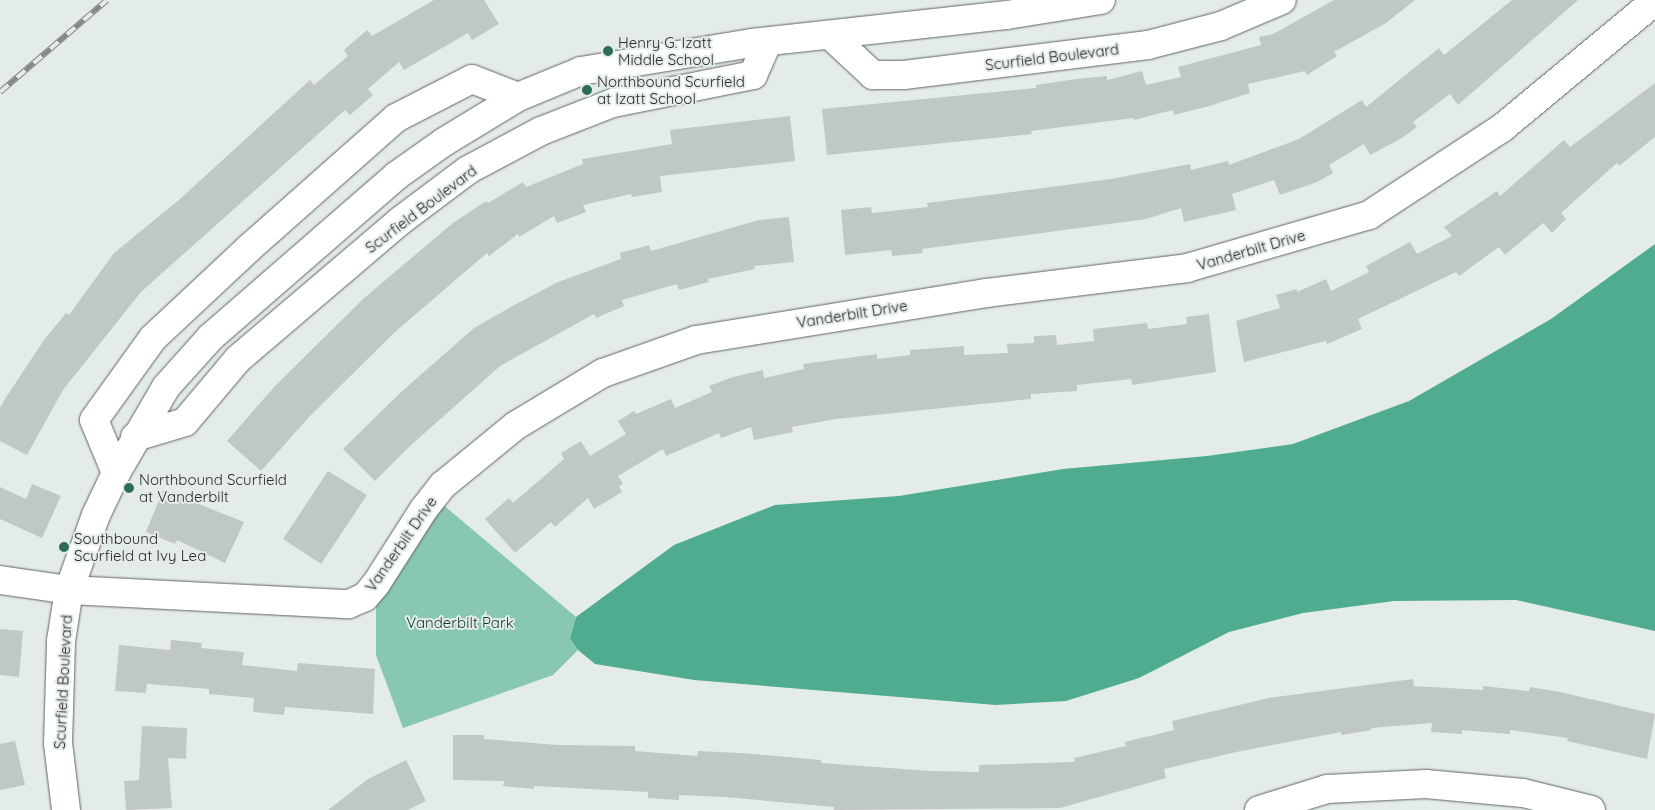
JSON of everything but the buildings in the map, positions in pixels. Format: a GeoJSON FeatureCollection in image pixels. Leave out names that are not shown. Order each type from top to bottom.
{"type":"FeatureCollection","features":[{"type":"Feature","properties":{"kind":"street","name":"Scurfield Boulevard"},"geometry":{"type":"LineString","coordinates":[[66,810],[58,743],[62,641],[69,590],[96,515],[116,473],[135,437],[166,387],[211,337],[258,293],[396,176],[444,142],[518,97],[556,80],[606,66],[768,42],[1101,0]]}},
{"type":"Feature","properties":{"kind":"street","name":"Scurfield Boulevard"},"geometry":{"type":"LineString","coordinates":[[830,35],[873,75],[904,76],[1148,45],[1220,26],[1282,0]]}},
{"type":"Feature","properties":{"kind":"street","name":"Vanderbilt Drive"},"geometry":{"type":"LineString","coordinates":[[0,580],[69,590],[348,604],[365,597],[376,584],[424,509],[443,485],[515,426],[603,373],[696,340],[986,293],[1187,268],[1369,215],[1502,128],[1655,1]]}},
{"type":"Feature","properties":{"kind":"street","name":"Scurfield Boulevard"},"geometry":{"type":"LineString","coordinates":[[135,437],[185,422],[238,359],[400,221],[468,170],[541,131],[613,103],[753,75],[768,42]]}},
{"type":"Feature","properties":{"kind":"street"},"geometry":{"type":"LineString","coordinates":[[116,473],[94,420],[153,338],[233,262],[396,118],[472,79],[518,97]]}},
{"type":"Feature","properties":{"kind":"street"},"geometry":{"type":"LineString","coordinates":[[1259,810],[1327,789],[1426,784],[1523,793],[1591,810]]}},
{"type":"Feature","properties":{"kind":"green space","name":"Vanderbilt Park"},"geometry":{"type":"Polygon","coordinates":[[[441,503],[576,617],[570,637],[578,650],[553,675],[403,728],[376,655],[376,605],[441,503]]]}},
{"type":"Feature","properties":{"kind":"shaded area"},"geometry":{"type":"Polygon","coordinates":[[[1655,244],[1655,631],[1516,600],[1394,601],[1303,613],[1229,632],[1139,678],[1066,701],[996,705],[694,680],[595,664],[578,650],[570,638],[576,617],[674,545],[775,505],[899,496],[1063,469],[1207,456],[1293,444],[1409,401],[1551,319],[1655,244]]]}},
{"type":"Feature","properties":{"kind":"railway"},"geometry":{"type":"LineString","coordinates":[[0,92],[107,0]]}},
{"type":"Feature","properties":{"kind":"place","name":"Henry G. Izatt Middle School"},"geometry":{"type":"Point","coordinates":[608,51]}},
{"type":"Feature","properties":{"kind":"place","name":"Northbound Scurfield at Izatt School"},"geometry":{"type":"Point","coordinates":[587,90]}},
{"type":"Feature","properties":{"kind":"place","name":"Northbound Scurfield at Vanderbilt"},"geometry":{"type":"Point","coordinates":[129,488]}},
{"type":"Feature","properties":{"kind":"place","name":"Southbound Scurfield at Ivy Lea"},"geometry":{"type":"Point","coordinates":[64,547]}}]}
